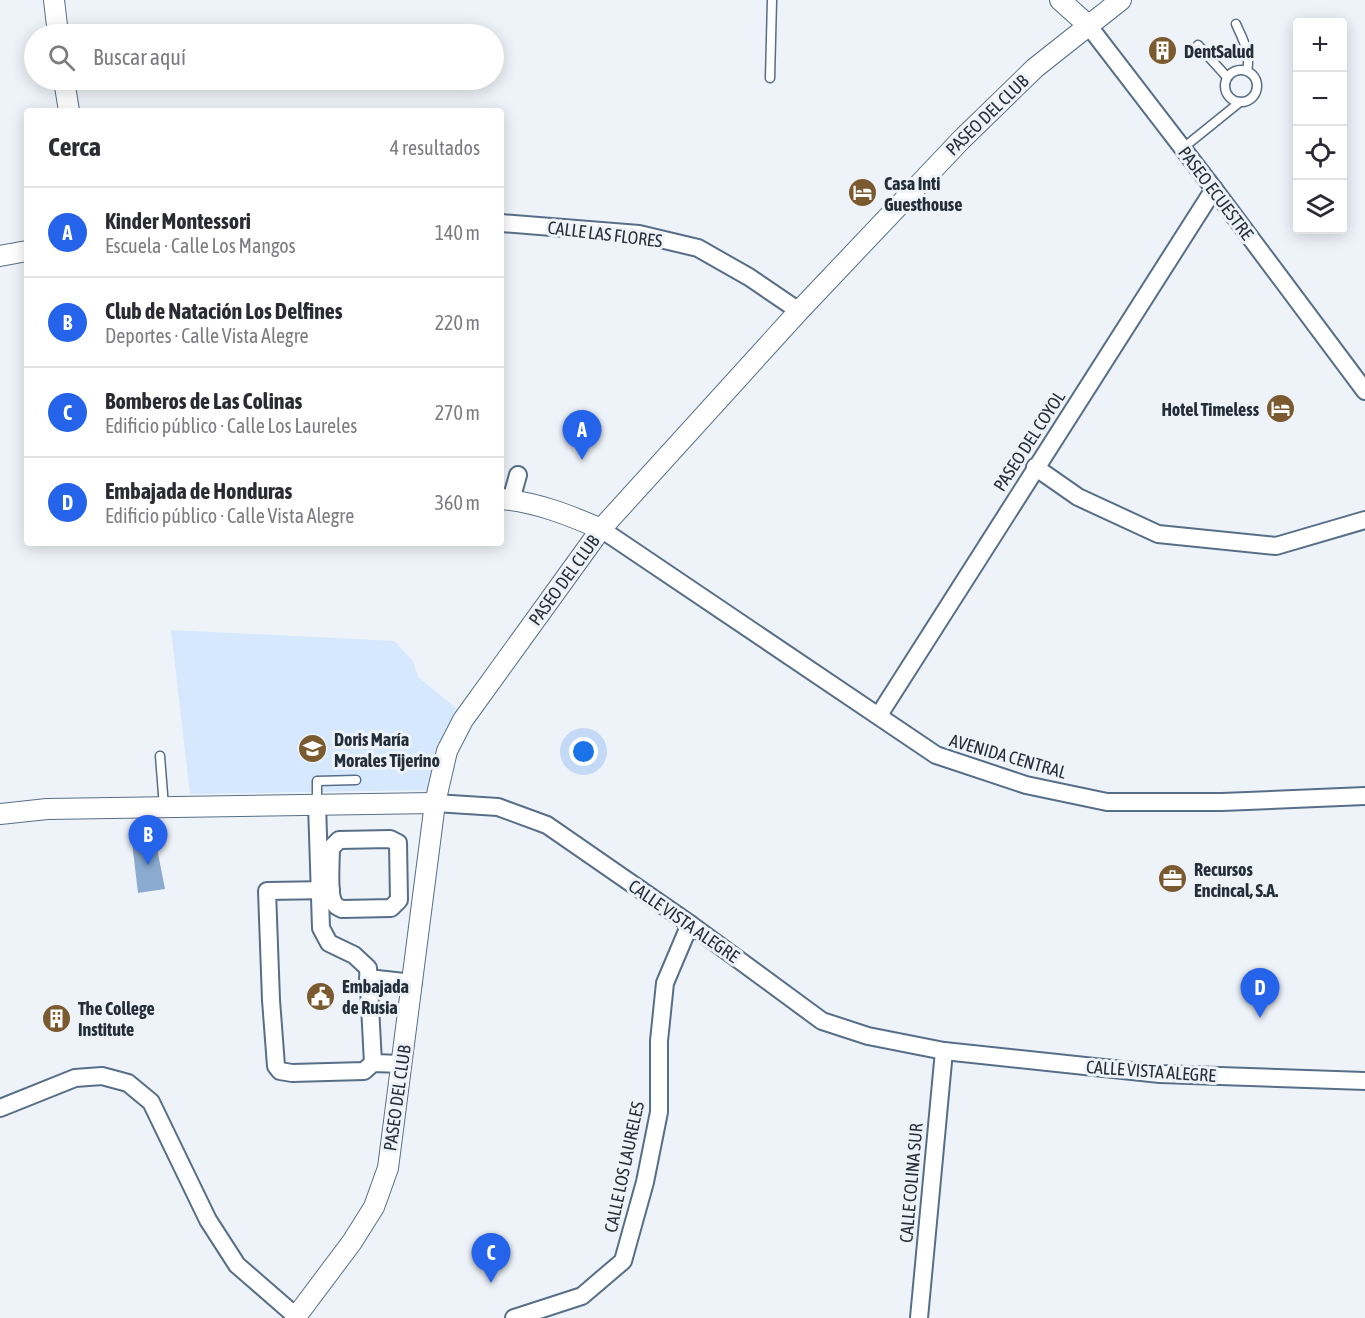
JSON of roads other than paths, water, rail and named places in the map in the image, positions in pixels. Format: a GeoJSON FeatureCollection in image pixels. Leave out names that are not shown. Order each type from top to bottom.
{"type":"FeatureCollection","features":[{"type":"Feature","properties":{"kind":"street"},"geometry":{"type":"LineString","coordinates":[[54,0],[57,24]]}},
{"type":"Feature","properties":{"kind":"street","name":"PASEO ECUESTRE"},"geometry":{"type":"LineString","coordinates":[[1060,0],[1088,25],[1365,391]]}},
{"type":"Feature","properties":{"kind":"street","name":"PASEO DEL CLUB"},"geometry":{"type":"LineString","coordinates":[[296,1318],[352,1242],[374,1206],[388,1168],[435,803],[447,751],[463,720],[601,529],[799,311],[961,140],[1035,68],[1121,0]]}},
{"type":"Feature","properties":{"kind":"street"},"geometry":{"type":"LineString","coordinates":[[66,90],[69,108]]}},
{"type":"Feature","properties":{"kind":"street","name":"PASEO DEL COYOL"},"geometry":{"type":"LineString","coordinates":[[879,715],[1214,189]]}},
{"type":"Feature","properties":{"kind":"street","name":"CALLE LAS FLORES"},"geometry":{"type":"LineString","coordinates":[[504,223],[639,234],[698,248],[749,277],[799,311]]}},
{"type":"Feature","properties":{"kind":"street"},"geometry":{"type":"LineString","coordinates":[[0,256],[24,252]]}},
{"type":"Feature","properties":{"kind":"street"},"geometry":{"type":"LineString","coordinates":[[1035,467],[1078,497],[1158,534],[1276,546],[1365,520]]}},
{"type":"Feature","properties":{"kind":"street"},"geometry":{"type":"LineString","coordinates":[[518,475],[506,500],[546,508],[601,529]]}},
{"type":"Feature","properties":{"kind":"street","name":"AVENIDA CENTRAL"},"geometry":{"type":"LineString","coordinates":[[601,529],[936,755],[1026,785],[1107,802],[1222,802],[1365,796]]}},
{"type":"Feature","properties":{"kind":"street","name":"CALLE VISTA ALEGRE"},"geometry":{"type":"LineString","coordinates":[[0,814],[47,809],[317,804],[435,803],[498,807],[547,825],[690,924],[822,1020],[868,1036],[944,1051],[1160,1074],[1365,1081]]}},
{"type":"Feature","properties":{"kind":"street"},"geometry":{"type":"LineString","coordinates":[[317,804],[326,890],[335,905],[342,909],[391,908],[396,905],[399,900],[398,843],[390,839],[339,840],[334,843],[331,848],[326,890],[321,928],[329,943],[354,955],[368,968],[373,1063]]}},
{"type":"Feature","properties":{"kind":"street"},"geometry":{"type":"LineString","coordinates":[[326,890],[267,891],[276,1066],[280,1071],[292,1073],[364,1071],[373,1063],[402,1064]]}},
{"type":"Feature","properties":{"kind":"street","name":"CALLE LOS LAURELES"},"geometry":{"type":"LineString","coordinates":[[514,1318],[582,1296],[623,1261],[645,1182],[659,1112],[659,1041],[665,983],[690,924]]}},
{"type":"Feature","properties":{"kind":"street"},"geometry":{"type":"LineString","coordinates":[[368,978],[413,983]]}},
{"type":"Feature","properties":{"kind":"street","name":"CALLE COLINA SUR"},"geometry":{"type":"LineString","coordinates":[[919,1318],[944,1051]]}},
{"type":"Feature","properties":{"kind":"street"},"geometry":{"type":"LineString","coordinates":[[0,1108],[75,1078],[102,1076],[128,1083],[151,1102],[208,1220],[237,1265],[296,1318]]}},
{"type":"Feature","properties":{"kind":"lane"},"geometry":{"type":"LineString","coordinates":[[770,78],[772,0]]}},
{"type":"Feature","properties":{"kind":"lane"},"geometry":{"type":"LineString","coordinates":[[1236,24],[1246,46],[1249,62],[1247,71]]}},
{"type":"Feature","properties":{"kind":"lane"},"geometry":{"type":"LineString","coordinates":[[1198,45],[1227,77]]}},
{"type":"Feature","properties":{"kind":"lane"},"geometry":{"type":"LineString","coordinates":[[1236,70],[1247,71],[1256,78],[1257,90],[1251,99],[1234,101],[1226,94],[1224,82],[1236,70]]}},
{"type":"Feature","properties":{"kind":"lane"},"geometry":{"type":"LineString","coordinates":[[1183,148],[1195,141],[1240,102]]}},
{"type":"Feature","properties":{"kind":"lane"},"geometry":{"type":"LineString","coordinates":[[160,756],[164,807]]}},
{"type":"Feature","properties":{"kind":"lane"},"geometry":{"type":"LineString","coordinates":[[317,804],[317,781],[356,780]]}},
{"type":"Feature","properties":{"kind":"water"},"geometry":{"type":"Polygon","coordinates":[[[155,838],[165,889],[138,893],[132,842],[155,838]]]}},
{"type":"Feature","properties":{"kind":"place","name":"DentSalud"},"geometry":{"type":"Point","coordinates":[1163,51]}},
{"type":"Feature","properties":{"kind":"place","name":"Casa Inti Guesthouse"},"geometry":{"type":"Point","coordinates":[863,193]}},
{"type":"Feature","properties":{"kind":"place","name":"Hotel Timeless"},"geometry":{"type":"Point","coordinates":[1280,409]}},
{"type":"Feature","properties":{"kind":"place","name":"Kinder Montessori"},"geometry":{"type":"Point","coordinates":[582,460]}},
{"type":"Feature","properties":{"kind":"place","name":"Doris María Morales Tijerino"},"geometry":{"type":"Point","coordinates":[313,749]}},
{"type":"Feature","properties":{"kind":"place","name":"Club de Natación Los Delfines"},"geometry":{"type":"Point","coordinates":[148,865]}},
{"type":"Feature","properties":{"kind":"place","name":"Recursos Encincal, S.A."},"geometry":{"type":"Point","coordinates":[1173,879]}},
{"type":"Feature","properties":{"kind":"place","name":"Embajada de Rusia"},"geometry":{"type":"Point","coordinates":[321,996]}},
{"type":"Feature","properties":{"kind":"place","name":"The College Institute"},"geometry":{"type":"Point","coordinates":[57,1018]}},
{"type":"Feature","properties":{"kind":"place","name":"Embajada de Honduras"},"geometry":{"type":"Point","coordinates":[1260,1018]}},
{"type":"Feature","properties":{"kind":"place","name":"Bomberos de Las Colinas"},"geometry":{"type":"Point","coordinates":[491,1283]}}]}
